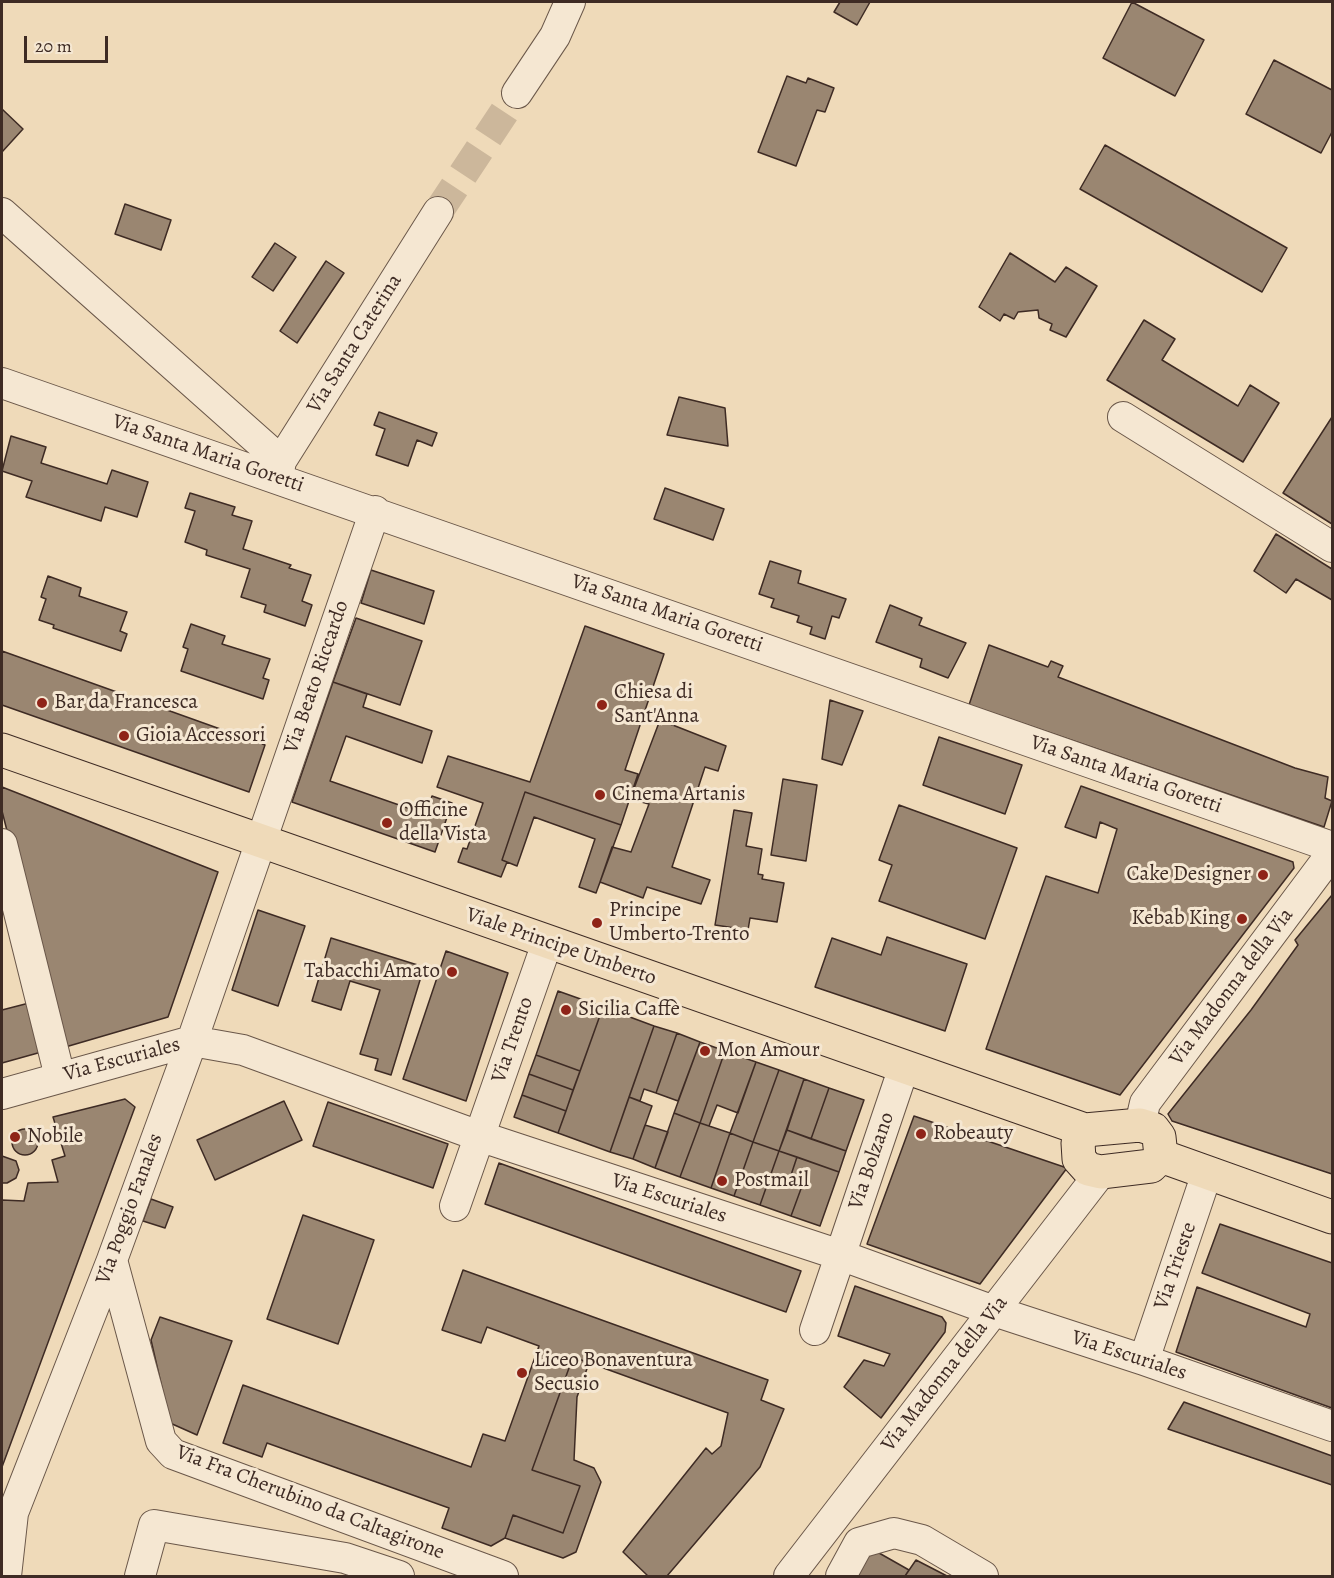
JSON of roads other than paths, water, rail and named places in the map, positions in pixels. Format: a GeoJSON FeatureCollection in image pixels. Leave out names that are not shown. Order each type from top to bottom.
{"type":"FeatureCollection","features":[{"type":"Feature","properties":{"kind":"main road"},"geometry":{"type":"LineString","coordinates":[[2,739],[38,761]]}},
{"type":"Feature","properties":{"kind":"main road"},"geometry":{"type":"LineString","coordinates":[[2,750],[38,761]]}},
{"type":"Feature","properties":{"kind":"main road","name":"Viale Principe Umberto"},"geometry":{"type":"LineString","coordinates":[[38,761],[260,842],[1085,1130]]}},
{"type":"Feature","properties":{"kind":"main road"},"geometry":{"type":"LineString","coordinates":[[1140,1125],[1153,1129],[1159,1137],[1161,1156],[1151,1166],[1101,1172],[1088,1169],[1079,1159],[1078,1143],[1085,1130],[1140,1125]]}},
{"type":"Feature","properties":{"kind":"main road"},"geometry":{"type":"LineString","coordinates":[[1161,1156],[1332,1217]]}},
{"type":"Feature","properties":{"kind":"street"},"geometry":{"type":"LineString","coordinates":[[517,93],[555,36],[570,2]]}},
{"type":"Feature","properties":{"kind":"street","name":"Via Santa Caterina"},"geometry":{"type":"LineString","coordinates":[[280,469],[438,212]]}},
{"type":"Feature","properties":{"kind":"street"},"geometry":{"type":"LineString","coordinates":[[2,213],[97,296],[280,469]]}},
{"type":"Feature","properties":{"kind":"street","name":"Via Santa Maria Goretti"},"geometry":{"type":"LineString","coordinates":[[2,383],[280,469],[375,511],[1332,847]]}},
{"type":"Feature","properties":{"kind":"street"},"geometry":{"type":"LineString","coordinates":[[1123,417],[1332,547]]}},
{"type":"Feature","properties":{"kind":"street","name":"Via Beato Riccardo"},"geometry":{"type":"LineString","coordinates":[[260,842],[375,511]]}},
{"type":"Feature","properties":{"kind":"street","name":"Via Poggio Fanales"},"geometry":{"type":"LineString","coordinates":[[6,1576],[8,1512],[112,1260],[192,1041],[260,842]]}},
{"type":"Feature","properties":{"kind":"street"},"geometry":{"type":"LineString","coordinates":[[2,844],[60,1077]]}},
{"type":"Feature","properties":{"kind":"street","name":"Via Madonna della Via"},"geometry":{"type":"LineString","coordinates":[[1140,1125],[1145,1103],[1332,853]]}},
{"type":"Feature","properties":{"kind":"street","name":"Via Trento"},"geometry":{"type":"LineString","coordinates":[[454,1206],[547,943]]}},
{"type":"Feature","properties":{"kind":"street","name":"Via Escuriales"},"geometry":{"type":"LineString","coordinates":[[2,1094],[192,1041],[243,1050],[479,1136],[840,1255],[994,1311],[1144,1360],[1332,1426]]}},
{"type":"Feature","properties":{"kind":"street","name":"Via Bolzano"},"geometry":{"type":"LineString","coordinates":[[815,1330],[904,1067]]}},
{"type":"Feature","properties":{"kind":"street","name":"Via Madonna della Via"},"geometry":{"type":"LineString","coordinates":[[789,1576],[1101,1172]]}},
{"type":"Feature","properties":{"kind":"street","name":"Via Trieste"},"geometry":{"type":"LineString","coordinates":[[1144,1360],[1208,1173]]}},
{"type":"Feature","properties":{"kind":"street","name":"Via Fra Cherubino da Caltagirone"},"geometry":{"type":"LineString","coordinates":[[112,1260],[161,1440],[172,1454],[503,1576]]}},
{"type":"Feature","properties":{"kind":"street"},"geometry":{"type":"LineString","coordinates":[[141,1576],[154,1525],[345,1558],[399,1576]]}},
{"type":"Feature","properties":{"kind":"street"},"geometry":{"type":"LineString","coordinates":[[840,1576],[859,1543],[894,1533],[922,1540],[983,1576]]}},
{"type":"Feature","properties":{"kind":"tunnel"},"geometry":{"type":"LineString","coordinates":[[438,212],[517,93]]}},
{"type":"Feature","properties":{"kind":"place","name":"Bar da Francesca"},"geometry":{"type":"Point","coordinates":[42,703]}},
{"type":"Feature","properties":{"kind":"place","name":"Chiesa di Sant'Anna"},"geometry":{"type":"Point","coordinates":[602,705]}},
{"type":"Feature","properties":{"kind":"place","name":"Gioia Accessori"},"geometry":{"type":"Point","coordinates":[124,736]}},
{"type":"Feature","properties":{"kind":"place","name":"Cinema Artanis"},"geometry":{"type":"Point","coordinates":[600,795]}},
{"type":"Feature","properties":{"kind":"place","name":"Officine della Vista"},"geometry":{"type":"Point","coordinates":[387,823]}},
{"type":"Feature","properties":{"kind":"place","name":"Cake Designer"},"geometry":{"type":"Point","coordinates":[1263,875]}},
{"type":"Feature","properties":{"kind":"place","name":"Kebab King"},"geometry":{"type":"Point","coordinates":[1242,919]}},
{"type":"Feature","properties":{"kind":"place","name":"Principe Umberto-Trento"},"geometry":{"type":"Point","coordinates":[597,923]}},
{"type":"Feature","properties":{"kind":"place","name":"Tabacchi Amato"},"geometry":{"type":"Point","coordinates":[452,972]}},
{"type":"Feature","properties":{"kind":"place","name":"Sicilia Caffè"},"geometry":{"type":"Point","coordinates":[566,1010]}},
{"type":"Feature","properties":{"kind":"place","name":"Mon Amour"},"geometry":{"type":"Point","coordinates":[705,1051]}},
{"type":"Feature","properties":{"kind":"place","name":"Robeauty"},"geometry":{"type":"Point","coordinates":[921,1134]}},
{"type":"Feature","properties":{"kind":"place","name":"Nobile"},"geometry":{"type":"Point","coordinates":[15,1137]}},
{"type":"Feature","properties":{"kind":"place","name":"Postmail"},"geometry":{"type":"Point","coordinates":[722,1181]}},
{"type":"Feature","properties":{"kind":"place","name":"Liceo Bonaventura Secusio"},"geometry":{"type":"Point","coordinates":[522,1373]}}]}
